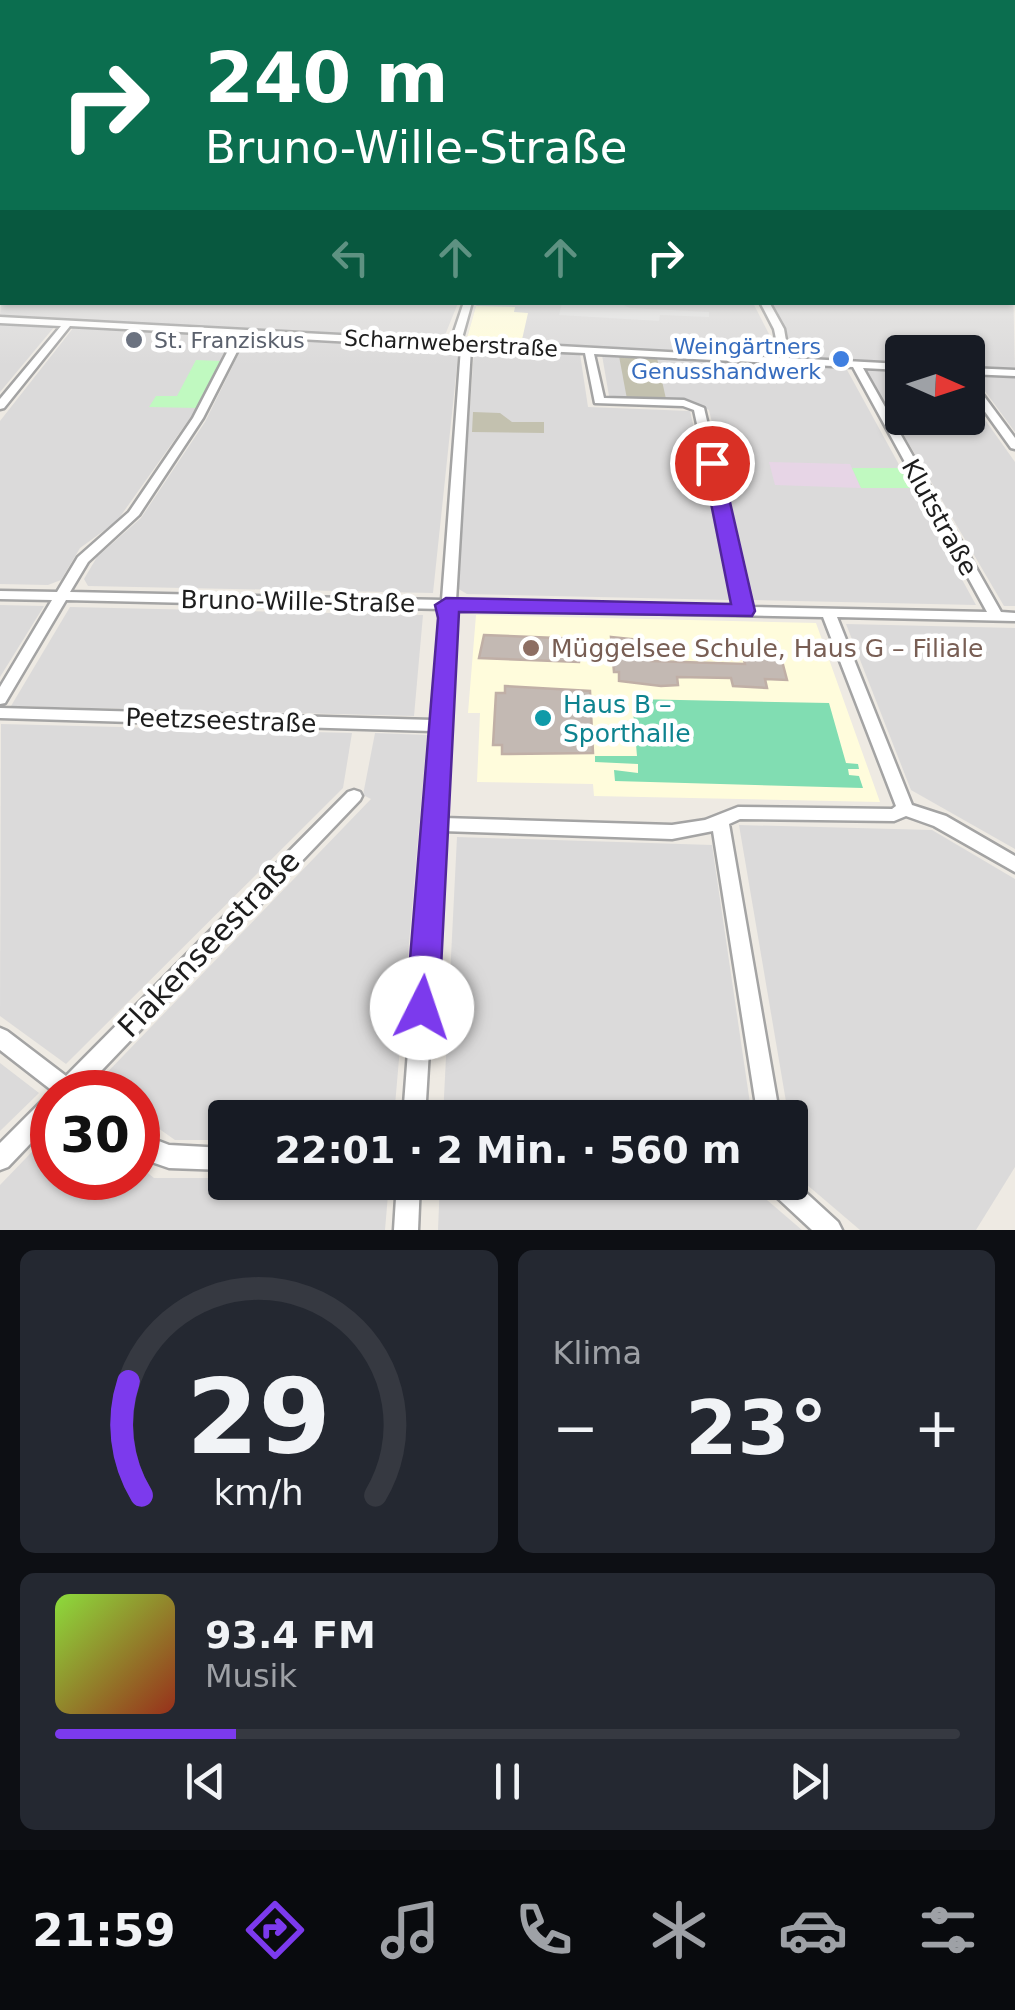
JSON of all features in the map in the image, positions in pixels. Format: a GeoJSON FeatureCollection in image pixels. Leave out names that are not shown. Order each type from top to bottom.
{"type":"FeatureCollection","features":[{"type":"Feature","properties":{"kind":"street"},"geometry":{"type":"LineString","coordinates":[[415,1100],[466,348],[457,338],[467,305]]}},
{"type":"Feature","properties":{"kind":"street"},"geometry":{"type":"LineString","coordinates":[[766,305],[781,336],[785,361]]}},
{"type":"Feature","properties":{"kind":"street","name":"Scharnweberstraße"},"geometry":{"type":"LineString","coordinates":[[0,320],[885,366]]}},
{"type":"Feature","properties":{"kind":"street"},"geometry":{"type":"LineString","coordinates":[[0,406],[68,323]]}},
{"type":"Feature","properties":{"kind":"street"},"geometry":{"type":"LineString","coordinates":[[0,699],[88,554],[133,515],[198,418],[242,332]]}},
{"type":"Feature","properties":{"kind":"street"},"geometry":{"type":"LineString","coordinates":[[589,351],[599,401],[684,403],[699,408],[744,611]]}},
{"type":"Feature","properties":{"kind":"street","name":"Klutstraße"},"geometry":{"type":"LineString","coordinates":[[857,365],[996,616]]}},
{"type":"Feature","properties":{"kind":"street"},"geometry":{"type":"LineString","coordinates":[[985,372],[1015,374]]}},
{"type":"Feature","properties":{"kind":"street"},"geometry":{"type":"LineString","coordinates":[[985,405],[1015,446]]}},
{"type":"Feature","properties":{"kind":"street","name":"Bruno-Wille-Straße"},"geometry":{"type":"LineString","coordinates":[[0,595],[1015,617]]}},
{"type":"Feature","properties":{"kind":"street"},"geometry":{"type":"LineString","coordinates":[[828,614],[905,809]]}},
{"type":"Feature","properties":{"kind":"street","name":"Peetzseestraße"},"geometry":{"type":"LineString","coordinates":[[0,713],[443,726]]}},
{"type":"Feature","properties":{"kind":"street","name":"Flakenseestraße"},"geometry":{"type":"LineString","coordinates":[[88,1070],[354,796]]}},
{"type":"Feature","properties":{"kind":"street"},"geometry":{"type":"LineString","coordinates":[[436,824],[672,832],[738,813],[894,815],[905,809],[940,821],[1015,865]]}},
{"type":"Feature","properties":{"kind":"street"},"geometry":{"type":"LineString","coordinates":[[720,820],[766,1100]]}},
{"type":"Feature","properties":{"kind":"street"},"geometry":{"type":"LineString","coordinates":[[0,1038],[36,1070]]}},
{"type":"Feature","properties":{"kind":"street","name":"Flakenseestraße"},"geometry":{"type":"LineString","coordinates":[[0,1159],[30,1129]]}},
{"type":"Feature","properties":{"kind":"street"},"geometry":{"type":"LineString","coordinates":[[160,1156],[208,1159]]}},
{"type":"Feature","properties":{"kind":"street"},"geometry":{"type":"LineString","coordinates":[[406,1230],[408,1200]]}},
{"type":"Feature","properties":{"kind":"street"},"geometry":{"type":"LineString","coordinates":[[797,1200],[830,1230]]}},
{"type":"Feature","properties":{"kind":"shaded area"},"geometry":{"type":"Polygon","coordinates":[[[1,305],[457,305],[443,340],[0,315],[1,305]]]}},
{"type":"Feature","properties":{"kind":"shaded area"},"geometry":{"type":"Polygon","coordinates":[[[476,305],[754,305],[769,334],[772,358],[475,342],[467,338],[476,305]]]}},
{"type":"Feature","properties":{"kind":"shaded area"},"geometry":{"type":"Polygon","coordinates":[[[562,305],[709,312],[709,317],[660,315],[659,321],[559,315],[562,305]]]}},
{"type":"Feature","properties":{"kind":"shaded area"},"geometry":{"type":"Polygon","coordinates":[[[770,305],[1013,305],[1015,371],[985,369],[985,335],[885,335],[885,363],[794,359],[770,305]]]}},
{"type":"Feature","properties":{"kind":"shaded area"},"geometry":{"type":"Polygon","coordinates":[[[476,306],[515,307],[514,312],[528,313],[521,344],[467,338],[476,306]]]}},
{"type":"Feature","properties":{"kind":"shaded area"},"geometry":{"type":"Polygon","coordinates":[[[0,323],[55,326],[0,392],[0,323]]]}},
{"type":"Feature","properties":{"kind":"shaded area"},"geometry":{"type":"Polygon","coordinates":[[[74,327],[233,336],[197,408],[117,521],[80,548],[61,580],[48,585],[0,584],[0,421],[74,327]]]}},
{"type":"Feature","properties":{"kind":"shaded area"},"geometry":{"type":"Polygon","coordinates":[[[247,337],[459,347],[433,593],[88,586],[84,579],[97,557],[141,518],[205,422],[247,337]]]}},
{"type":"Feature","properties":{"kind":"shaded area"},"geometry":{"type":"Polygon","coordinates":[[[474,350],[580,354],[588,407],[690,411],[733,595],[729,600],[467,594],[457,588],[474,350]]]}},
{"type":"Feature","properties":{"kind":"shaded area"},"geometry":{"type":"Polygon","coordinates":[[[602,355],[846,368],[976,605],[754,600],[709,410],[685,400],[609,396],[602,355]]]}},
{"type":"Feature","properties":{"kind":"shaded area"},"geometry":{"type":"Polygon","coordinates":[[[619,356],[657,358],[666,399],[627,399],[619,356]]]}},
{"type":"Feature","properties":{"kind":"shaded area"},"geometry":{"type":"Polygon","coordinates":[[[865,369],[885,370],[885,403],[865,369]]]}},
{"type":"Feature","properties":{"kind":"shaded area"},"geometry":{"type":"Polygon","coordinates":[[[985,376],[1015,377],[1015,432],[985,391],[985,376]]]}},
{"type":"Feature","properties":{"kind":"shaded area"},"geometry":{"type":"Polygon","coordinates":[[[473,412],[500,413],[512,422],[544,422],[544,433],[472,432],[473,412]]]}},
{"type":"Feature","properties":{"kind":"shaded area"},"geometry":{"type":"Polygon","coordinates":[[[985,420],[1015,462],[1015,606],[1004,606],[904,435],[985,435],[985,420]]]}},
{"type":"Feature","properties":{"kind":"shaded area"},"geometry":{"type":"Polygon","coordinates":[[[769,462],[850,464],[861,488],[775,485],[769,462]]]}},
{"type":"Feature","properties":{"kind":"shaded area"},"geometry":{"type":"Polygon","coordinates":[[[0,605],[44,606],[0,677],[0,605]]]}},
{"type":"Feature","properties":{"kind":"shaded area"},"geometry":{"type":"Polygon","coordinates":[[[70,607],[423,615],[414,716],[11,706],[70,607]]]}},
{"type":"Feature","properties":{"kind":"shaded area"},"geometry":{"type":"Polygon","coordinates":[[[476,615],[816,623],[880,802],[594,796],[593,784],[477,782],[480,713],[468,713],[476,615]]]}},
{"type":"Feature","properties":{"kind":"shaded area"},"geometry":{"type":"Polygon","coordinates":[[[846,624],[1015,628],[1015,849],[911,790],[846,624]]]}},
{"type":"Feature","properties":{"kind":"shaded area"},"geometry":{"type":"Polygon","coordinates":[[[1,724],[352,733],[343,788],[66,1064],[0,1016],[1,724]]]}},
{"type":"Feature","properties":{"kind":"shaded area"},"geometry":{"type":"Polygon","coordinates":[[[375,733],[427,735],[395,1100],[208,1100],[208,1140],[175,1140],[160,1129],[160,1070],[110,1070],[371,799],[363,795],[375,733]]]}},
{"type":"Feature","properties":{"kind":"shaded area"},"geometry":{"type":"Polygon","coordinates":[[[739,825],[932,830],[1015,879],[1015,1167],[976,1230],[860,1230],[808,1186],[808,1100],[786,1100],[739,825]]]}},
{"type":"Feature","properties":{"kind":"shaded area"},"geometry":{"type":"Polygon","coordinates":[[[457,837],[712,845],[750,1100],[444,1100],[457,837]]]}},
{"type":"Feature","properties":{"kind":"shaded area"},"geometry":{"type":"Polygon","coordinates":[[[0,1063],[30,1086],[30,1102],[0,1131],[0,1063]]]}},
{"type":"Feature","properties":{"kind":"shaded area"},"geometry":{"type":"Polygon","coordinates":[[[30,1154],[30,1200],[160,1200],[160,1178],[208,1178],[208,1200],[388,1200],[385,1230],[0,1230],[0,1185],[30,1154]]]}},
{"type":"Feature","properties":{"kind":"shaded area"},"geometry":{"type":"Polygon","coordinates":[[[439,1200],[767,1200],[802,1230],[438,1230],[439,1200]]]}},
{"type":"Feature","properties":{"kind":"green space"},"geometry":{"type":"Polygon","coordinates":[[[196,360],[221,361],[197,408],[149,407],[156,396],[177,396],[196,360]]]}},
{"type":"Feature","properties":{"kind":"green space"},"geometry":{"type":"Polygon","coordinates":[[[852,468],[901,468],[912,488],[861,488],[852,468]]]}},
{"type":"Feature","properties":{"kind":"green space"},"geometry":{"type":"Polygon","coordinates":[[[632,699],[829,703],[846,763],[858,764],[859,769],[848,769],[849,775],[859,776],[863,788],[615,781],[614,770],[638,773],[638,764],[595,762],[595,756],[637,756],[632,699]]]}},
{"type":"Feature","properties":{"kind":"building","name":"Müggelsee Schule, Haus G – Filiale"},"geometry":{"type":"Polygon","coordinates":[[[484,635],[581,639],[579,662],[479,658],[484,635]]]}},
{"type":"Feature","properties":{"kind":"building"},"geometry":{"type":"Polygon","coordinates":[[[611,637],[649,641],[651,661],[745,664],[741,643],[777,642],[787,680],[765,679],[767,688],[733,686],[731,678],[677,677],[678,685],[661,686],[619,681],[619,672],[614,672],[611,637]]]}},
{"type":"Feature","properties":{"kind":"building","name":"Haus B – Sporthalle"},"geometry":{"type":"Polygon","coordinates":[[[505,686],[590,691],[593,753],[502,754],[502,745],[493,745],[496,693],[505,693],[505,686]]]}},
{"type":"Feature","properties":{"kind":"place","name":"St. Franziskus"},"geometry":{"type":"Point","coordinates":[134,340]}},
{"type":"Feature","properties":{"kind":"place","name":"Weingärtners Genusshandwerk"},"geometry":{"type":"Point","coordinates":[841,359]}},
{"type":"Feature","properties":{"kind":"place","name":"Müggelsee Schule, Haus G – Filiale"},"geometry":{"type":"Point","coordinates":[531,648]}},
{"type":"Feature","properties":{"kind":"place","name":"Haus B – Sporthalle"},"geometry":{"type":"Point","coordinates":[543,718]}},
{"type":"Feature","properties":{"kind":"route"},"geometry":{"type":"LineString","coordinates":[[422,1008],[450,618],[446,605],[744,611],[712,463]]}}]}
